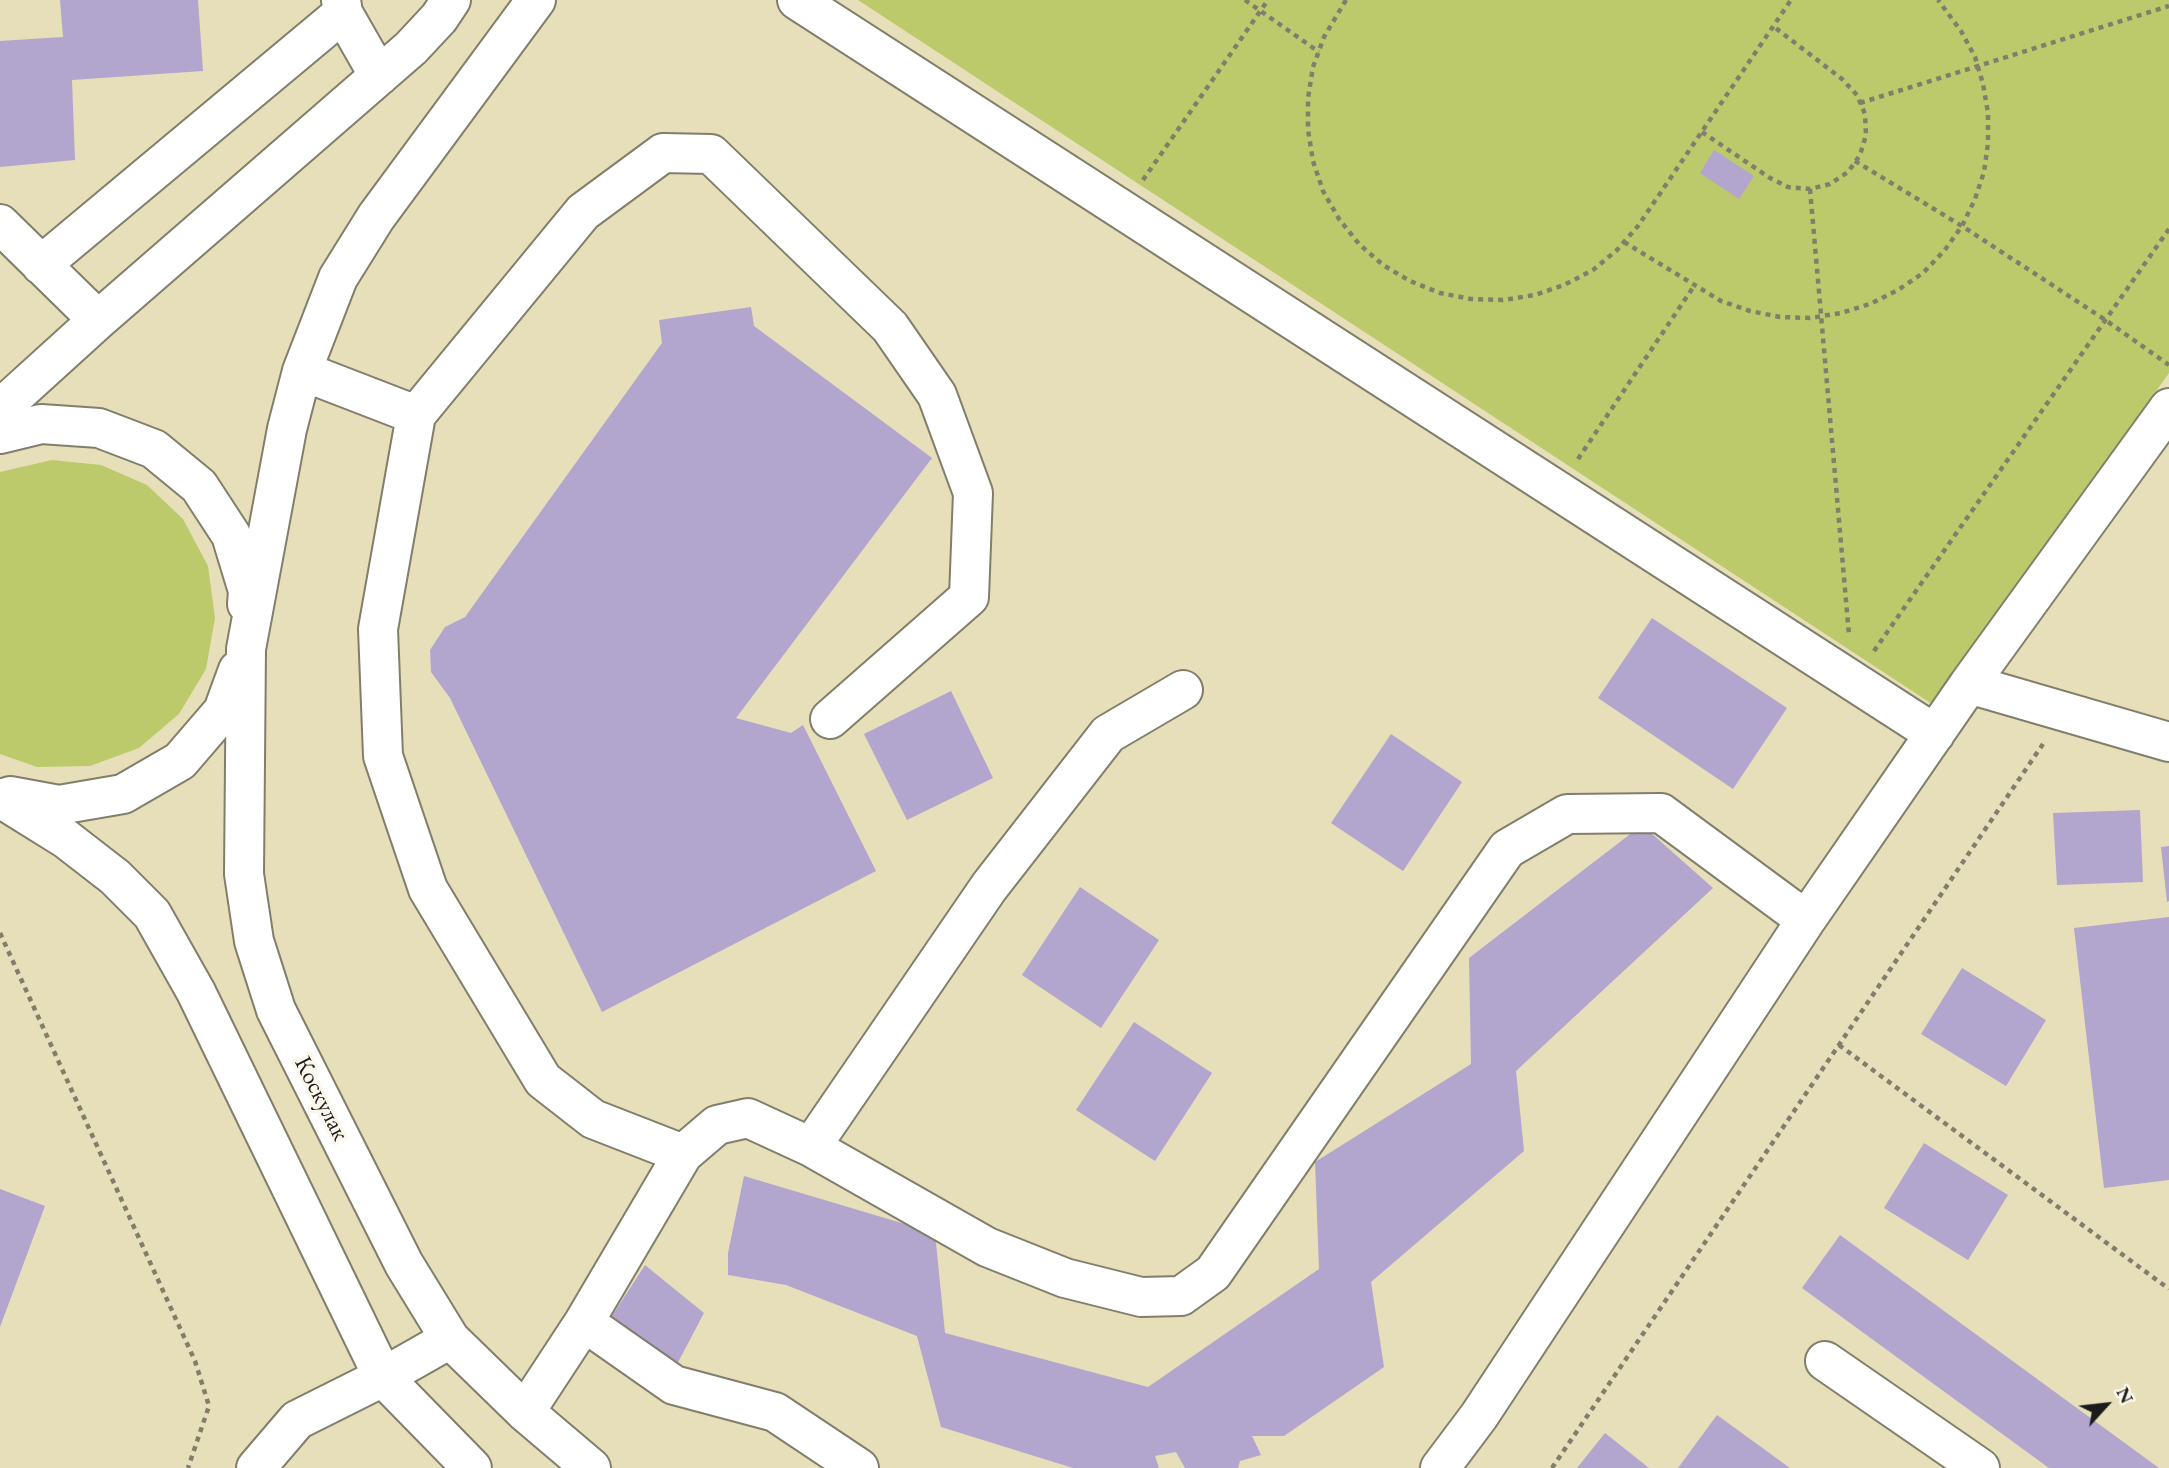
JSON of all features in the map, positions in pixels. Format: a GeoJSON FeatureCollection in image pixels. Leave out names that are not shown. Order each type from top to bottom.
{"type":"FeatureCollection","features":[{"type":"Feature","properties":{"kind":"street"},"geometry":{"type":"LineString","coordinates":[[0,409],[97,320],[411,48],[439,18],[451,0]]}},
{"type":"Feature","properties":{"kind":"street"},"geometry":{"type":"LineString","coordinates":[[0,796],[59,805],[123,794],[180,761],[223,711],[246,649],[287,429],[302,371],[338,278],[370,228],[536,0]]}},
{"type":"Feature","properties":{"kind":"street"},"geometry":{"type":"LineString","coordinates":[[797,0],[1935,734]]}},
{"type":"Feature","properties":{"kind":"street"},"geometry":{"type":"LineString","coordinates":[[41,265],[342,6],[379,76]]}},
{"type":"Feature","properties":{"kind":"street"},"geometry":{"type":"LineString","coordinates":[[683,1154],[593,1119],[543,1080],[428,889],[383,756],[378,629],[416,415],[583,212],[663,153],[711,154],[890,327],[937,395],[973,493],[969,597],[830,719]]}},
{"type":"Feature","properties":{"kind":"street"},"geometry":{"type":"LineString","coordinates":[[0,224],[97,320]]}},
{"type":"Feature","properties":{"kind":"street"},"geometry":{"type":"LineString","coordinates":[[302,371],[416,415]]}},
{"type":"Feature","properties":{"kind":"street"},"geometry":{"type":"LineString","coordinates":[[1440,1468],[1479,1416],[1806,920],[1969,684],[2169,408]]}},
{"type":"Feature","properties":{"kind":"street"},"geometry":{"type":"LineString","coordinates":[[0,434],[41,424],[99,428],[154,449],[199,486],[231,535],[248,591],[246,649]]}},
{"type":"Feature","properties":{"kind":"street","name":"Коскулак"},"geometry":{"type":"LineString","coordinates":[[246,649],[244,874],[254,941],[276,1010],[404,1264],[450,1339],[525,1412],[591,1468]]}},
{"type":"Feature","properties":{"kind":"street"},"geometry":{"type":"LineString","coordinates":[[1969,684],[2169,742]]}},
{"type":"Feature","properties":{"kind":"street"},"geometry":{"type":"LineString","coordinates":[[811,1147],[989,887],[1108,734],[1183,690]]}},
{"type":"Feature","properties":{"kind":"street"},"geometry":{"type":"LineString","coordinates":[[0,796],[66,839],[115,877],[152,914],[197,992],[383,1377],[472,1468]]}},
{"type":"Feature","properties":{"kind":"street"},"geometry":{"type":"LineString","coordinates":[[525,1412],[584,1322],[683,1154],[717,1125],[748,1118],[811,1147],[987,1247],[1054,1274],[1141,1297],[1181,1296],[1213,1273],[1507,849],[1567,814],[1661,813],[1806,920]]}},
{"type":"Feature","properties":{"kind":"street"},"geometry":{"type":"LineString","coordinates":[[584,1322],[674,1385],[775,1412],[859,1468]]}},
{"type":"Feature","properties":{"kind":"street"},"geometry":{"type":"LineString","coordinates":[[256,1468],[297,1420],[383,1377],[450,1339]]}},
{"type":"Feature","properties":{"kind":"street"},"geometry":{"type":"LineString","coordinates":[[1825,1361],[1980,1468]]}},
{"type":"Feature","properties":{"kind":"path"},"geometry":{"type":"LineString","coordinates":[[1245,0],[1319,51]]}},
{"type":"Feature","properties":{"kind":"path"},"geometry":{"type":"LineString","coordinates":[[1139,186],[1268,0]]}},
{"type":"Feature","properties":{"kind":"path"},"geometry":{"type":"LineString","coordinates":[[1346,0],[1324,37],[1313,67],[1308,98],[1308,130],[1313,161],[1323,191],[1339,219],[1359,244],[1383,265],[1410,281],[1440,293],[1471,299],[1503,300],[1535,295],[1564,285],[1592,270],[1624,242],[1638,226],[1791,0]]}},
{"type":"Feature","properties":{"kind":"path"},"geometry":{"type":"LineString","coordinates":[[1624,242],[1721,301],[1780,317],[1841,313],[1870,304],[1898,290],[1930,265],[1962,226],[1981,181],[1988,143],[1988,113],[1978,67],[1961,31],[1938,0]]}},
{"type":"Feature","properties":{"kind":"path"},"geometry":{"type":"LineString","coordinates":[[1860,103],[2169,6]]}},
{"type":"Feature","properties":{"kind":"path"},"geometry":{"type":"LineString","coordinates":[[1702,132],[1770,178],[1788,187],[1810,189],[1830,184],[1847,172],[1856,161],[1866,135],[1865,114],[1857,95],[1842,79],[1773,26]]}},
{"type":"Feature","properties":{"kind":"path"},"geometry":{"type":"LineString","coordinates":[[1856,161],[1962,226],[2169,365]]}},
{"type":"Feature","properties":{"kind":"path"},"geometry":{"type":"LineString","coordinates":[[1810,189],[1853,681]]}},
{"type":"Feature","properties":{"kind":"path"},"geometry":{"type":"LineString","coordinates":[[1853,681],[2169,229]]}},
{"type":"Feature","properties":{"kind":"path"},"geometry":{"type":"LineString","coordinates":[[1575,464],[1694,286]]}},
{"type":"Feature","properties":{"kind":"path"},"geometry":{"type":"LineString","coordinates":[[1552,1468],[2065,712]]}},
{"type":"Feature","properties":{"kind":"path"},"geometry":{"type":"LineString","coordinates":[[0,933],[195,1362],[209,1406],[188,1468]]}},
{"type":"Feature","properties":{"kind":"path"},"geometry":{"type":"LineString","coordinates":[[1839,1045],[2169,1289]]}},
{"type":"Feature","properties":{"kind":"green space"},"geometry":{"type":"Polygon","coordinates":[[[858,0],[2169,0],[2169,373],[1932,704],[858,0]]]}},
{"type":"Feature","properties":{"kind":"green space"},"geometry":{"type":"Polygon","coordinates":[[[52,460],[101,465],[147,485],[183,519],[208,566],[215,618],[206,669],[179,714],[139,748],[90,766],[37,767],[0,754],[0,472],[52,460]]]}},
{"type":"Feature","properties":{"kind":"building"},"geometry":{"type":"Polygon","coordinates":[[[60,0],[198,0],[203,71],[72,80],[75,160],[0,167],[0,41],[63,37],[60,0]]]}},
{"type":"Feature","properties":{"kind":"building"},"geometry":{"type":"Polygon","coordinates":[[[1714,150],[1754,176],[1739,199],[1700,173],[1714,150]]]}},
{"type":"Feature","properties":{"kind":"building"},"geometry":{"type":"Polygon","coordinates":[[[751,307],[754,326],[932,458],[736,718],[791,733],[803,725],[876,871],[602,1012],[450,698],[431,672],[430,650],[445,627],[465,617],[662,343],[659,320],[751,307]]]}},
{"type":"Feature","properties":{"kind":"building"},"geometry":{"type":"Polygon","coordinates":[[[1652,618],[1787,708],[1733,789],[1598,698],[1652,618]]]}},
{"type":"Feature","properties":{"kind":"building"},"geometry":{"type":"Polygon","coordinates":[[[951,691],[993,778],[907,820],[864,734],[951,691]]]}},
{"type":"Feature","properties":{"kind":"building"},"geometry":{"type":"Polygon","coordinates":[[[1391,734],[1462,782],[1403,871],[1331,823],[1391,734]]]}},
{"type":"Feature","properties":{"kind":"building"},"geometry":{"type":"Polygon","coordinates":[[[2140,810],[2143,882],[2057,885],[2053,813],[2140,810]]]}},
{"type":"Feature","properties":{"kind":"building"},"geometry":{"type":"Polygon","coordinates":[[[1642,825],[1713,888],[1516,1071],[1524,1151],[1371,1282],[1384,1367],[1284,1436],[1252,1436],[1261,1455],[1240,1461],[1238,1468],[1185,1468],[1176,1452],[1155,1456],[1159,1468],[1073,1468],[941,1427],[917,1336],[786,1285],[728,1275],[728,1253],[744,1176],[935,1233],[945,1333],[1148,1387],[1319,1269],[1315,1162],[1471,1064],[1469,958],[1642,825]]]}},
{"type":"Feature","properties":{"kind":"building"},"geometry":{"type":"Polygon","coordinates":[[[2169,846],[2169,901],[2167,902],[2161,847],[2169,846]]]}},
{"type":"Feature","properties":{"kind":"building"},"geometry":{"type":"Polygon","coordinates":[[[1080,887],[1159,940],[1101,1028],[1022,975],[1080,887]]]}},
{"type":"Feature","properties":{"kind":"building"},"geometry":{"type":"Polygon","coordinates":[[[2169,917],[2169,1180],[2104,1188],[2074,928],[2169,917]]]}},
{"type":"Feature","properties":{"kind":"building"},"geometry":{"type":"Polygon","coordinates":[[[1962,968],[2046,1020],[2006,1086],[1921,1034],[1962,968]]]}},
{"type":"Feature","properties":{"kind":"building"},"geometry":{"type":"Polygon","coordinates":[[[1134,1022],[1212,1073],[1155,1161],[1076,1110],[1134,1022]]]}},
{"type":"Feature","properties":{"kind":"building"},"geometry":{"type":"Polygon","coordinates":[[[1924,1143],[2008,1195],[1968,1260],[1884,1208],[1924,1143]]]}},
{"type":"Feature","properties":{"kind":"building"},"geometry":{"type":"Polygon","coordinates":[[[0,1189],[45,1206],[0,1327],[0,1189]]]}},
{"type":"Feature","properties":{"kind":"building"},"geometry":{"type":"Polygon","coordinates":[[[1840,1235],[2159,1468],[2049,1468],[1802,1288],[1840,1235]]]}},
{"type":"Feature","properties":{"kind":"building"},"geometry":{"type":"Polygon","coordinates":[[[645,1265],[704,1313],[675,1368],[610,1319],[645,1265]]]}},
{"type":"Feature","properties":{"kind":"building"},"geometry":{"type":"Polygon","coordinates":[[[1717,1415],[1790,1468],[1678,1468],[1717,1415]]]}},
{"type":"Feature","properties":{"kind":"building"},"geometry":{"type":"Polygon","coordinates":[[[1605,1433],[1649,1468],[1577,1468],[1605,1433]]]}}]}
